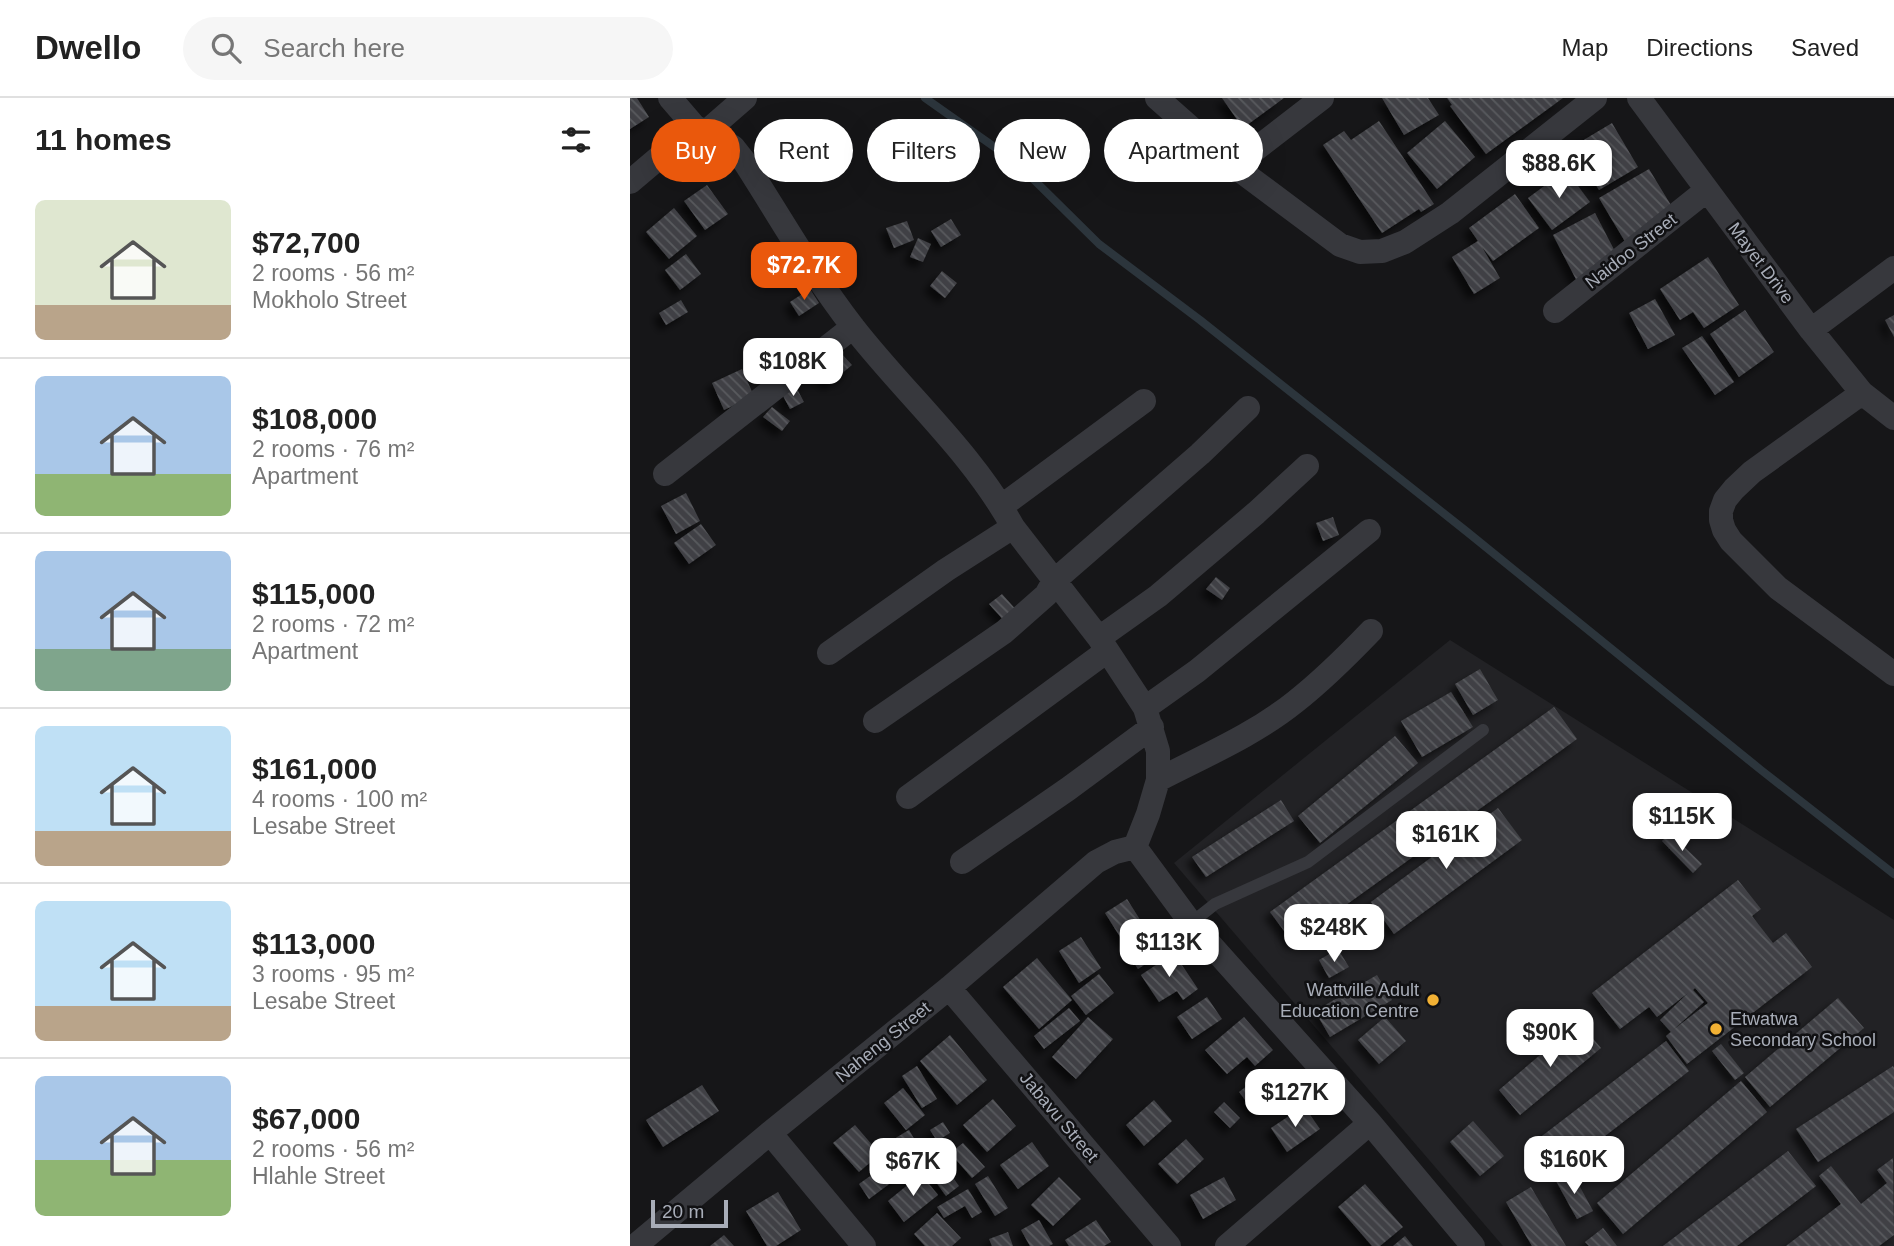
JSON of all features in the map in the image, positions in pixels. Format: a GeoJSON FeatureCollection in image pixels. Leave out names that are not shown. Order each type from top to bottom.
{"type":"FeatureCollection","features":[{"type":"Feature","properties":{"kind":"street"},"geometry":{"type":"LineString","coordinates":[[670,98],[690,119]]}},
{"type":"Feature","properties":{"kind":"street"},"geometry":{"type":"LineString","coordinates":[[715,119],[745,98]]}},
{"type":"Feature","properties":{"kind":"street"},"geometry":{"type":"LineString","coordinates":[[1263,144],[1322,98]]}},
{"type":"Feature","properties":{"kind":"street"},"geometry":{"type":"LineString","coordinates":[[1255,182],[1340,245],[1360,253],[1382,251],[1405,243],[1450,213],[1595,98]]}},
{"type":"Feature","properties":{"kind":"street","name":"Mayet Drive"},"geometry":{"type":"LineString","coordinates":[[1639,98],[1811,330],[1862,393],[1894,418]]}},
{"type":"Feature","properties":{"kind":"street"},"geometry":{"type":"LineString","coordinates":[[1160,99],[1182,119]]}},
{"type":"Feature","properties":{"kind":"street"},"geometry":{"type":"LineString","coordinates":[[740,156],[815,275],[853,327],[973,467],[1103,645],[1149,718],[1158,751],[1158,780],[1135,847],[1191,923],[1370,1123],[1473,1246]]}},
{"type":"Feature","properties":{"kind":"street"},"geometry":{"type":"LineString","coordinates":[[630,182],[651,166]]}},
{"type":"Feature","properties":{"kind":"street","name":"Naidoo Street"},"geometry":{"type":"LineString","coordinates":[[1555,311],[1707,190]]}},
{"type":"Feature","properties":{"kind":"street"},"geometry":{"type":"LineString","coordinates":[[1811,330],[1894,268]]}},
{"type":"Feature","properties":{"kind":"street"},"geometry":{"type":"LineString","coordinates":[[665,474],[853,327]]}},
{"type":"Feature","properties":{"kind":"street"},"geometry":{"type":"LineString","coordinates":[[1862,393],[1752,472],[1725,500],[1721,520],[1731,541],[1778,588],[1894,674]]}},
{"type":"Feature","properties":{"kind":"street"},"geometry":{"type":"LineString","coordinates":[[829,653],[946,570],[1144,401]]}},
{"type":"Feature","properties":{"kind":"street"},"geometry":{"type":"LineString","coordinates":[[875,721],[1004,632],[1046,595],[1054,581],[1200,454],[1248,408]]}},
{"type":"Feature","properties":{"kind":"street"},"geometry":{"type":"LineString","coordinates":[[908,797],[1103,645],[1307,466]]}},
{"type":"Feature","properties":{"kind":"street"},"geometry":{"type":"LineString","coordinates":[[962,862],[1068,789],[1149,718],[1197,671],[1369,531]]}},
{"type":"Feature","properties":{"kind":"street"},"geometry":{"type":"LineString","coordinates":[[1158,780],[1250,733],[1294,703],[1335,668],[1371,631]]}},
{"type":"Feature","properties":{"kind":"street","name":"Naheng Street"},"geometry":{"type":"LineString","coordinates":[[635,1246],[949,988],[1096,862],[1115,852],[1135,847]]}},
{"type":"Feature","properties":{"kind":"street","name":"Jabavu Street"},"geometry":{"type":"LineString","coordinates":[[949,988],[1168,1246]]}},
{"type":"Feature","properties":{"kind":"street"},"geometry":{"type":"LineString","coordinates":[[1227,1246],[1370,1123]]}},
{"type":"Feature","properties":{"kind":"street"},"geometry":{"type":"LineString","coordinates":[[770,1133],[864,1246]]}},
{"type":"Feature","properties":{"kind":"lane"},"geometry":{"type":"LineString","coordinates":[[1191,923],[1215,904],[1308,862],[1483,730]]}},
{"type":"Feature","properties":{"kind":"shaded area"},"geometry":{"type":"Polygon","coordinates":[[[1450,640],[1894,920],[1894,1246],[1503,1246],[1174,863],[1450,640]]]}},
{"type":"Feature","properties":{"kind":"building"},"geometry":{"type":"Polygon","coordinates":[[[630,98],[637,98],[649,117],[630,129],[630,98]]]}},
{"type":"Feature","properties":{"kind":"building"},"geometry":{"type":"Polygon","coordinates":[[[1222,98],[1284,98],[1255,119],[1237,119],[1222,98]]]}},
{"type":"Feature","properties":{"kind":"building"},"geometry":{"type":"Polygon","coordinates":[[[1382,98],[1428,98],[1439,115],[1404,135],[1382,98]]]}},
{"type":"Feature","properties":{"kind":"building"},"geometry":{"type":"Polygon","coordinates":[[[1447,98],[1563,98],[1486,154],[1450,106],[1452,105],[1447,98]]]}},
{"type":"Feature","properties":{"kind":"building"},"geometry":{"type":"Polygon","coordinates":[[[1379,121],[1434,204],[1421,212],[1419,209],[1382,233],[1323,145],[1344,131],[1351,140],[1379,121]]]}},
{"type":"Feature","properties":{"kind":"building"},"geometry":{"type":"Polygon","coordinates":[[[1445,121],[1475,157],[1437,189],[1407,153],[1445,121]]]}},
{"type":"Feature","properties":{"kind":"building"},"geometry":{"type":"Polygon","coordinates":[[[1612,123],[1638,167],[1599,190],[1572,147],[1612,123]]]}},
{"type":"Feature","properties":{"kind":"building"},"geometry":{"type":"Polygon","coordinates":[[[1649,169],[1680,220],[1630,250],[1599,198],[1649,169]]]}},
{"type":"Feature","properties":{"kind":"building"},"geometry":{"type":"Polygon","coordinates":[[[1566,170],[1590,202],[1552,230],[1528,198],[1566,170]]]}},
{"type":"Feature","properties":{"kind":"building"},"geometry":{"type":"Polygon","coordinates":[[[707,185],[728,214],[705,230],[684,201],[707,185]]]}},
{"type":"Feature","properties":{"kind":"building"},"geometry":{"type":"Polygon","coordinates":[[[1515,194],[1539,228],[1493,261],[1482,247],[1500,278],[1474,294],[1452,257],[1478,241],[1469,228],[1515,194]]]}},
{"type":"Feature","properties":{"kind":"building"},"geometry":{"type":"Polygon","coordinates":[[[674,208],[697,236],[669,259],[646,232],[674,208]]]}},
{"type":"Feature","properties":{"kind":"building"},"geometry":{"type":"Polygon","coordinates":[[[1595,213],[1621,263],[1579,285],[1553,235],[1595,213]]]}},
{"type":"Feature","properties":{"kind":"building"},"geometry":{"type":"Polygon","coordinates":[[[951,219],[961,235],[941,247],[931,231],[951,219]]]}},
{"type":"Feature","properties":{"kind":"building"},"geometry":{"type":"Polygon","coordinates":[[[907,221],[914,240],[894,248],[886,228],[907,221]]]}},
{"type":"Feature","properties":{"kind":"building"},"geometry":{"type":"Polygon","coordinates":[[[918,238],[931,244],[923,262],[910,257],[918,238]]]}},
{"type":"Feature","properties":{"kind":"building"},"geometry":{"type":"Polygon","coordinates":[[[686,254],[701,274],[680,290],[665,270],[686,254]]]}},
{"type":"Feature","properties":{"kind":"building"},"geometry":{"type":"Polygon","coordinates":[[[1708,257],[1739,305],[1704,328],[1693,312],[1680,320],[1660,289],[1708,257]]]}},
{"type":"Feature","properties":{"kind":"building"},"geometry":{"type":"Polygon","coordinates":[[[942,271],[957,283],[945,298],[930,286],[942,271]]]}},
{"type":"Feature","properties":{"kind":"building"},"geometry":{"type":"Polygon","coordinates":[[[810,289],[819,303],[799,316],[790,302],[810,289]]]}},
{"type":"Feature","properties":{"kind":"building"},"geometry":{"type":"Polygon","coordinates":[[[1655,299],[1675,335],[1648,349],[1629,313],[1655,299]]]}},
{"type":"Feature","properties":{"kind":"building"},"geometry":{"type":"Polygon","coordinates":[[[681,300],[688,312],[666,325],[659,313],[681,300]]]}},
{"type":"Feature","properties":{"kind":"building"},"geometry":{"type":"Polygon","coordinates":[[[1745,310],[1774,352],[1739,377],[1710,334],[1745,310]]]}},
{"type":"Feature","properties":{"kind":"building"},"geometry":{"type":"Polygon","coordinates":[[[1894,315],[1894,337],[1885,320],[1894,315]]]}},
{"type":"Feature","properties":{"kind":"building"},"geometry":{"type":"Polygon","coordinates":[[[1702,336],[1734,382],[1715,395],[1682,348],[1702,336]]]}},
{"type":"Feature","properties":{"kind":"building"},"geometry":{"type":"Polygon","coordinates":[[[792,338],[806,360],[796,366],[782,345],[792,338]]]}},
{"type":"Feature","properties":{"kind":"building"},"geometry":{"type":"Polygon","coordinates":[[[841,353],[852,365],[829,384],[818,372],[841,353]]]}},
{"type":"Feature","properties":{"kind":"building"},"geometry":{"type":"Polygon","coordinates":[[[742,369],[754,396],[724,410],[712,383],[742,369]]]}},
{"type":"Feature","properties":{"kind":"building"},"geometry":{"type":"Polygon","coordinates":[[[796,387],[804,402],[790,409],[782,394],[796,387]]]}},
{"type":"Feature","properties":{"kind":"building"},"geometry":{"type":"Polygon","coordinates":[[[772,407],[790,421],[782,431],[763,417],[772,407]]]}},
{"type":"Feature","properties":{"kind":"building"},"geometry":{"type":"Polygon","coordinates":[[[686,493],[700,521],[676,534],[661,506],[686,493]]]}},
{"type":"Feature","properties":{"kind":"building"},"geometry":{"type":"Polygon","coordinates":[[[1333,517],[1339,535],[1323,541],[1316,523],[1333,517]]]}},
{"type":"Feature","properties":{"kind":"building"},"geometry":{"type":"Polygon","coordinates":[[[701,524],[716,545],[689,564],[674,543],[701,524]]]}},
{"type":"Feature","properties":{"kind":"building"},"geometry":{"type":"Polygon","coordinates":[[[1216,577],[1230,588],[1222,600],[1206,589],[1216,577]]]}},
{"type":"Feature","properties":{"kind":"building"},"geometry":{"type":"Polygon","coordinates":[[[1002,594],[1020,614],[1008,625],[989,604],[1002,594]]]}},
{"type":"Feature","properties":{"kind":"building"},"geometry":{"type":"Polygon","coordinates":[[[1480,669],[1498,700],[1473,715],[1455,684],[1480,669]]]}},
{"type":"Feature","properties":{"kind":"building"},"geometry":{"type":"Polygon","coordinates":[[[1451,692],[1473,727],[1422,757],[1401,721],[1451,692]]]}},
{"type":"Feature","properties":{"kind":"building"},"geometry":{"type":"Polygon","coordinates":[[[1554,707],[1577,739],[1293,943],[1270,912],[1554,707]]]}},
{"type":"Feature","properties":{"kind":"building"},"geometry":{"type":"Polygon","coordinates":[[[1395,736],[1418,763],[1320,843],[1298,816],[1395,736]]]}},
{"type":"Feature","properties":{"kind":"building"},"geometry":{"type":"Polygon","coordinates":[[[1281,800],[1294,821],[1206,877],[1192,857],[1281,800]]]}},
{"type":"Feature","properties":{"kind":"building"},"geometry":{"type":"Polygon","coordinates":[[[1498,808],[1522,840],[1394,934],[1371,902],[1498,808]]]}},
{"type":"Feature","properties":{"kind":"building"},"geometry":{"type":"Polygon","coordinates":[[[1670,833],[1702,864],[1693,873],[1662,841],[1670,833]]]}},
{"type":"Feature","properties":{"kind":"building"},"geometry":{"type":"Polygon","coordinates":[[[1738,880],[1761,909],[1752,916],[1773,943],[1786,933],[1812,967],[1687,1064],[1666,1036],[1671,1032],[1660,1020],[1688,993],[1657,1017],[1649,1007],[1620,1029],[1592,993],[1738,880]],[[1695,988],[1693,990],[1704,1002],[1673,1030],[1708,1003],[1695,988]]]}},
{"type":"Feature","properties":{"kind":"building"},"geometry":{"type":"Polygon","coordinates":[[[1127,899],[1146,929],[1124,943],[1105,913],[1127,899]]]}},
{"type":"Feature","properties":{"kind":"building"},"geometry":{"type":"Polygon","coordinates":[[[1166,927],[1177,943],[1138,969],[1127,952],[1166,927]]]}},
{"type":"Feature","properties":{"kind":"building"},"geometry":{"type":"Polygon","coordinates":[[[1081,937],[1101,968],[1079,983],[1059,951],[1081,937]]]}},
{"type":"Feature","properties":{"kind":"building"},"geometry":{"type":"Polygon","coordinates":[[[1338,949],[1349,967],[1329,978],[1319,960],[1338,949]]]}},
{"type":"Feature","properties":{"kind":"building"},"geometry":{"type":"Polygon","coordinates":[[[1174,953],[1198,989],[1183,1000],[1177,991],[1159,1002],[1141,975],[1174,953]]]}},
{"type":"Feature","properties":{"kind":"building"},"geometry":{"type":"Polygon","coordinates":[[[1037,958],[1072,1000],[1039,1029],[1003,987],[1037,958]]]}},
{"type":"Feature","properties":{"kind":"building"},"geometry":{"type":"Polygon","coordinates":[[[1099,974],[1114,993],[1086,1015],[1071,996],[1099,974]]]}},
{"type":"Feature","properties":{"kind":"building"},"geometry":{"type":"Polygon","coordinates":[[[1377,975],[1392,1000],[1330,1037],[1315,1011],[1377,975]]]}},
{"type":"Feature","properties":{"kind":"building"},"geometry":{"type":"Polygon","coordinates":[[[1207,997],[1222,1019],[1192,1039],[1177,1017],[1207,997]]]}},
{"type":"Feature","properties":{"kind":"building"},"geometry":{"type":"Polygon","coordinates":[[[1838,998],[1864,1028],[1770,1107],[1745,1077],[1838,998]]]}},
{"type":"Feature","properties":{"kind":"building"},"geometry":{"type":"Polygon","coordinates":[[[1069,1008],[1080,1021],[1044,1049],[1034,1036],[1069,1008]]]}},
{"type":"Feature","properties":{"kind":"building"},"geometry":{"type":"Polygon","coordinates":[[[1088,1017],[1113,1039],[1076,1079],[1052,1057],[1088,1017]]]}},
{"type":"Feature","properties":{"kind":"building"},"geometry":{"type":"Polygon","coordinates":[[[1244,1017],[1273,1050],[1255,1066],[1247,1057],[1227,1074],[1205,1050],[1244,1017]]]}},
{"type":"Feature","properties":{"kind":"building"},"geometry":{"type":"Polygon","coordinates":[[[1385,1017],[1406,1041],[1379,1064],[1358,1040],[1385,1017]]]}},
{"type":"Feature","properties":{"kind":"building"},"geometry":{"type":"Polygon","coordinates":[[[1579,1022],[1601,1048],[1520,1115],[1499,1090],[1579,1022]]]}},
{"type":"Feature","properties":{"kind":"building"},"geometry":{"type":"Polygon","coordinates":[[[950,1035],[987,1080],[957,1105],[920,1061],[950,1035]]]}},
{"type":"Feature","properties":{"kind":"building"},"geometry":{"type":"Polygon","coordinates":[[[1666,1041],[1689,1071],[1565,1167],[1542,1136],[1666,1041]]]}},
{"type":"Feature","properties":{"kind":"building"},"geometry":{"type":"Polygon","coordinates":[[[1721,1044],[1744,1073],[1735,1080],[1712,1051],[1721,1044]]]}},
{"type":"Feature","properties":{"kind":"building"},"geometry":{"type":"Polygon","coordinates":[[[917,1066],[937,1099],[922,1108],[902,1076],[917,1066]]]}},
{"type":"Feature","properties":{"kind":"building"},"geometry":{"type":"Polygon","coordinates":[[[1893,1066],[1894,1112],[1818,1162],[1796,1129],[1893,1066]]]}},
{"type":"Feature","properties":{"kind":"building"},"geometry":{"type":"Polygon","coordinates":[[[1269,1069],[1286,1092],[1256,1114],[1239,1092],[1269,1069]]]}},
{"type":"Feature","properties":{"kind":"building"},"geometry":{"type":"Polygon","coordinates":[[[1741,1081],[1767,1112],[1623,1234],[1597,1203],[1741,1081]]]}},
{"type":"Feature","properties":{"kind":"building"},"geometry":{"type":"Polygon","coordinates":[[[702,1085],[719,1111],[663,1147],[646,1120],[702,1085]]]}},
{"type":"Feature","properties":{"kind":"building"},"geometry":{"type":"Polygon","coordinates":[[[903,1088],[925,1115],[906,1130],[884,1103],[903,1088]]]}},
{"type":"Feature","properties":{"kind":"building"},"geometry":{"type":"Polygon","coordinates":[[[993,1099],[1016,1126],[987,1152],[963,1125],[993,1099]]]}},
{"type":"Feature","properties":{"kind":"building"},"geometry":{"type":"Polygon","coordinates":[[[1154,1100],[1172,1121],[1144,1146],[1126,1125],[1154,1100]]]}},
{"type":"Feature","properties":{"kind":"building"},"geometry":{"type":"Polygon","coordinates":[[[1224,1102],[1240,1118],[1230,1128],[1214,1112],[1224,1102]]]}},
{"type":"Feature","properties":{"kind":"building"},"geometry":{"type":"Polygon","coordinates":[[[1304,1106],[1320,1129],[1287,1152],[1271,1128],[1304,1106]]]}},
{"type":"Feature","properties":{"kind":"building"},"geometry":{"type":"Polygon","coordinates":[[[1473,1121],[1504,1156],[1480,1176],[1450,1142],[1473,1121]]]}},
{"type":"Feature","properties":{"kind":"building"},"geometry":{"type":"Polygon","coordinates":[[[943,1122],[950,1133],[937,1141],[930,1130],[943,1122]]]}},
{"type":"Feature","properties":{"kind":"building"},"geometry":{"type":"Polygon","coordinates":[[[855,1125],[880,1154],[859,1172],[833,1143],[855,1125]]]}},
{"type":"Feature","properties":{"kind":"building"},"geometry":{"type":"Polygon","coordinates":[[[909,1130],[924,1155],[909,1164],[894,1139],[909,1130]]]}},
{"type":"Feature","properties":{"kind":"building"},"geometry":{"type":"Polygon","coordinates":[[[1186,1139],[1204,1159],[1177,1184],[1158,1164],[1186,1139]]]}},
{"type":"Feature","properties":{"kind":"building"},"geometry":{"type":"Polygon","coordinates":[[[1032,1142],[1049,1166],[1018,1189],[1000,1165],[1032,1142]]]}},
{"type":"Feature","properties":{"kind":"building"},"geometry":{"type":"Polygon","coordinates":[[[963,1143],[985,1167],[972,1178],[950,1153],[963,1143]]]}},
{"type":"Feature","properties":{"kind":"building"},"geometry":{"type":"Polygon","coordinates":[[[1788,1151],[1816,1186],[1737,1246],[1663,1246],[1788,1151]]]}},
{"type":"Feature","properties":{"kind":"building"},"geometry":{"type":"Polygon","coordinates":[[[1893,1158],[1894,1235],[1879,1246],[1786,1246],[1841,1204],[1819,1176],[1831,1166],[1861,1204],[1887,1183],[1877,1170],[1893,1158]]]}},
{"type":"Feature","properties":{"kind":"building"},"geometry":{"type":"Polygon","coordinates":[[[894,1159],[904,1173],[869,1199],[859,1184],[894,1159]]]}},
{"type":"Feature","properties":{"kind":"building"},"geometry":{"type":"Polygon","coordinates":[[[940,1160],[959,1186],[946,1196],[927,1170],[940,1160]]]}},
{"type":"Feature","properties":{"kind":"building"},"geometry":{"type":"Polygon","coordinates":[[[1572,1172],[1593,1211],[1577,1219],[1556,1181],[1572,1172]]]}},
{"type":"Feature","properties":{"kind":"building"},"geometry":{"type":"Polygon","coordinates":[[[921,1174],[938,1195],[904,1222],[888,1201],[921,1174]]]}},
{"type":"Feature","properties":{"kind":"building"},"geometry":{"type":"Polygon","coordinates":[[[988,1176],[1008,1208],[995,1216],[975,1184],[988,1176]]]}},
{"type":"Feature","properties":{"kind":"building"},"geometry":{"type":"Polygon","coordinates":[[[1059,1177],[1081,1199],[1053,1226],[1031,1205],[1059,1177]]]}},
{"type":"Feature","properties":{"kind":"building"},"geometry":{"type":"Polygon","coordinates":[[[1224,1177],[1236,1200],[1203,1219],[1190,1195],[1224,1177]]]}},
{"type":"Feature","properties":{"kind":"building"},"geometry":{"type":"Polygon","coordinates":[[[1365,1184],[1403,1227],[1380,1246],[1372,1246],[1338,1207],[1365,1184]]]}},
{"type":"Feature","properties":{"kind":"building"},"geometry":{"type":"Polygon","coordinates":[[[1531,1187],[1566,1246],[1532,1246],[1506,1202],[1531,1187]]]}},
{"type":"Feature","properties":{"kind":"building"},"geometry":{"type":"Polygon","coordinates":[[[968,1189],[982,1212],[972,1218],[965,1206],[944,1218],[937,1207],[968,1189]]]}},
{"type":"Feature","properties":{"kind":"building"},"geometry":{"type":"Polygon","coordinates":[[[778,1192],[801,1230],[776,1246],[767,1246],[746,1211],[778,1192]]]}},
{"type":"Feature","properties":{"kind":"building"},"geometry":{"type":"Polygon","coordinates":[[[937,1213],[961,1238],[952,1246],[925,1246],[914,1234],[937,1213]]]}},
{"type":"Feature","properties":{"kind":"building"},"geometry":{"type":"Polygon","coordinates":[[[1039,1220],[1053,1244],[1049,1246],[1030,1246],[1021,1230],[1039,1220]]]}},
{"type":"Feature","properties":{"kind":"building"},"geometry":{"type":"Polygon","coordinates":[[[1096,1220],[1111,1242],[1104,1246],[1069,1246],[1065,1240],[1096,1220]]]}},
{"type":"Feature","properties":{"kind":"building"},"geometry":{"type":"Polygon","coordinates":[[[1603,1228],[1617,1246],[1589,1246],[1585,1242],[1603,1228]]]}},
{"type":"Feature","properties":{"kind":"building"},"geometry":{"type":"Polygon","coordinates":[[[1008,1232],[1013,1246],[992,1246],[989,1239],[1008,1232]]]}},
{"type":"Feature","properties":{"kind":"building"},"geometry":{"type":"Polygon","coordinates":[[[724,1235],[734,1246],[710,1246],[724,1235]]]}},
{"type":"Feature","properties":{"kind":"building"},"geometry":{"type":"Polygon","coordinates":[[[1405,1236],[1413,1246],[1393,1246],[1405,1236]]]}},
{"type":"Feature","properties":{"kind":"waterway"},"geometry":{"type":"LineString","coordinates":[[925,98],[1017,163],[1099,244],[1200,320],[1894,874]]}},
{"type":"Feature","properties":{"kind":"place","name":"Wattville Adult Education Centre"},"geometry":{"type":"Point","coordinates":[1433,1000]}},
{"type":"Feature","properties":{"kind":"place","name":"Etwatwa Secondary School"},"geometry":{"type":"Point","coordinates":[1716,1029]}}]}
